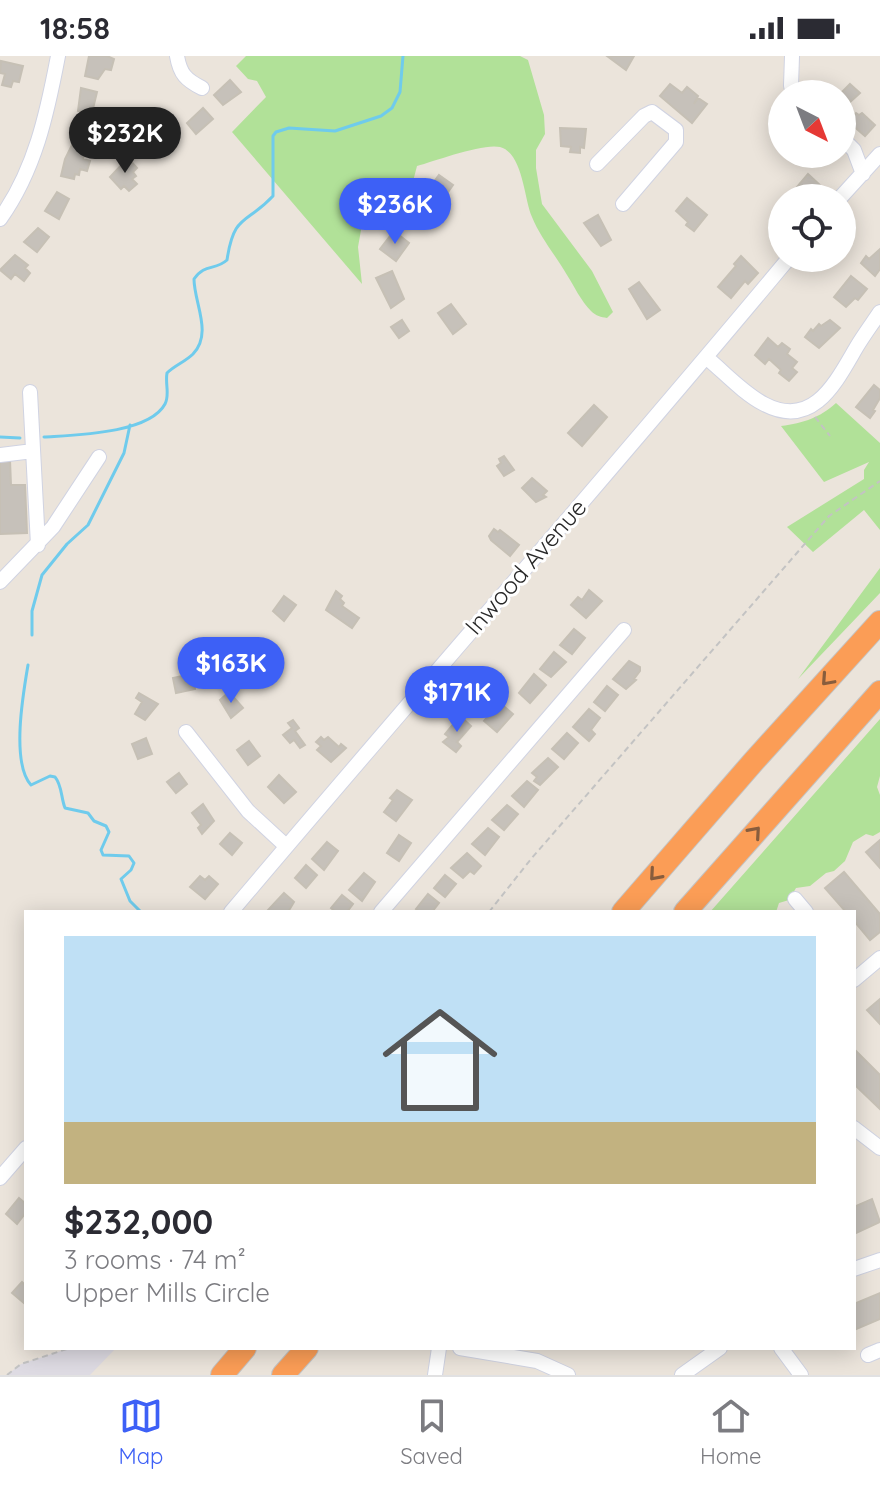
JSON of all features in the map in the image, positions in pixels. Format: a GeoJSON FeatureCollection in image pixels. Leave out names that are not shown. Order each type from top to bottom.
{"type":"FeatureCollection","features":[{"type":"Feature","properties":{"kind":"highway"},"geometry":{"type":"LineString","coordinates":[[625,910],[880,622]]}},
{"type":"Feature","properties":{"kind":"highway"},"geometry":{"type":"LineString","coordinates":[[687,910],[880,692]]}},
{"type":"Feature","properties":{"kind":"highway"},"geometry":{"type":"LineString","coordinates":[[222,1375],[243,1350]]}},
{"type":"Feature","properties":{"kind":"highway"},"geometry":{"type":"LineString","coordinates":[[283,1375],[305,1350]]}},
{"type":"Feature","properties":{"kind":"street"},"geometry":{"type":"LineString","coordinates":[[3,210],[33,159],[48,108],[58,56]]}},
{"type":"Feature","properties":{"kind":"street"},"geometry":{"type":"LineString","coordinates":[[177,56],[179,69],[186,80],[202,88]]}},
{"type":"Feature","properties":{"kind":"street"},"geometry":{"type":"LineString","coordinates":[[791,80],[792,56]]}},
{"type":"Feature","properties":{"kind":"street"},"geometry":{"type":"LineString","coordinates":[[597,164],[644,116],[652,112],[676,130],[676,142],[623,204]]}},
{"type":"Feature","properties":{"kind":"street"},"geometry":{"type":"LineString","coordinates":[[853,184],[880,154]]}},
{"type":"Feature","properties":{"kind":"street"},"geometry":{"type":"LineString","coordinates":[[856,155],[863,174]]}},
{"type":"Feature","properties":{"kind":"street","name":"Inwood Avenue"},"geometry":{"type":"LineString","coordinates":[[233,910],[778,272]]}},
{"type":"Feature","properties":{"kind":"street"},"geometry":{"type":"LineString","coordinates":[[707,358],[766,406],[792,411],[804,409],[825,397],[832,389],[880,312]]}},
{"type":"Feature","properties":{"kind":"street"},"geometry":{"type":"LineString","coordinates":[[30,392],[38,545]]}},
{"type":"Feature","properties":{"kind":"street"},"geometry":{"type":"LineString","coordinates":[[0,455],[33,451]]}},
{"type":"Feature","properties":{"kind":"street"},"geometry":{"type":"LineString","coordinates":[[0,582],[53,527],[99,457]]}},
{"type":"Feature","properties":{"kind":"street"},"geometry":{"type":"LineString","coordinates":[[383,910],[624,630]]}},
{"type":"Feature","properties":{"kind":"street"},"geometry":{"type":"LineString","coordinates":[[186,732],[248,811],[286,846]]}},
{"type":"Feature","properties":{"kind":"street"},"geometry":{"type":"LineString","coordinates":[[795,899],[804,910]]}},
{"type":"Feature","properties":{"kind":"street"},"geometry":{"type":"LineString","coordinates":[[856,974],[880,958]]}},
{"type":"Feature","properties":{"kind":"street"},"geometry":{"type":"LineString","coordinates":[[856,1130],[880,1148]]}},
{"type":"Feature","properties":{"kind":"street"},"geometry":{"type":"LineString","coordinates":[[0,1178],[24,1150]]}},
{"type":"Feature","properties":{"kind":"street"},"geometry":{"type":"LineString","coordinates":[[856,1268],[880,1260]]}},
{"type":"Feature","properties":{"kind":"street"},"geometry":{"type":"LineString","coordinates":[[435,1375],[439,1350]]}},
{"type":"Feature","properties":{"kind":"street"},"geometry":{"type":"LineString","coordinates":[[472,1350],[537,1361],[568,1375]]}},
{"type":"Feature","properties":{"kind":"street"},"geometry":{"type":"LineString","coordinates":[[682,1375],[717,1350]]}},
{"type":"Feature","properties":{"kind":"street"},"geometry":{"type":"LineString","coordinates":[[782,1350],[801,1375]]}},
{"type":"Feature","properties":{"kind":"path"},"geometry":{"type":"LineString","coordinates":[[814,416],[830,436]]}},
{"type":"Feature","properties":{"kind":"path"},"geometry":{"type":"LineString","coordinates":[[491,910],[531,859],[829,516],[880,481]]}},
{"type":"Feature","properties":{"kind":"path"},"geometry":{"type":"LineString","coordinates":[[7,1375],[21,1364],[64,1350]]}},
{"type":"Feature","properties":{"kind":"shaded area"},"geometry":{"type":"Polygon","coordinates":[[[64,1350],[114,1350],[90,1375],[7,1375],[21,1364],[64,1350]]]}},
{"type":"Feature","properties":{"kind":"green space"},"geometry":{"type":"Polygon","coordinates":[[[246,56],[520,56],[528,60],[544,115],[545,134],[536,150],[542,204],[592,271],[613,312],[607,318],[599,316],[581,298],[535,224],[514,158],[508,151],[492,146],[417,166],[410,193],[404,199],[376,207],[363,219],[358,247],[362,284],[232,132],[266,97],[257,81],[248,79],[236,66],[246,56]]]}},
{"type":"Feature","properties":{"kind":"green space"},"geometry":{"type":"Polygon","coordinates":[[[836,403],[880,443],[880,530],[864,510],[813,552],[787,527],[864,479],[864,470],[869,462],[824,482],[781,426],[811,419],[836,403]]]}},
{"type":"Feature","properties":{"kind":"green space"},"geometry":{"type":"Polygon","coordinates":[[[880,568],[880,593],[798,679],[880,568]]]}},
{"type":"Feature","properties":{"kind":"green space"},"geometry":{"type":"Polygon","coordinates":[[[880,719],[880,776],[877,787],[880,795],[880,832],[873,836],[866,834],[853,842],[845,861],[834,871],[826,873],[810,886],[796,888],[789,900],[779,903],[777,910],[712,910],[880,719]]]}},
{"type":"Feature","properties":{"kind":"building"},"geometry":{"type":"Polygon","coordinates":[[[89,56],[114,59],[111,70],[105,69],[98,79],[85,76],[89,56]]]}},
{"type":"Feature","properties":{"kind":"building"},"geometry":{"type":"Polygon","coordinates":[[[607,56],[634,56],[626,70],[607,56]]]}},
{"type":"Feature","properties":{"kind":"building"},"geometry":{"type":"Polygon","coordinates":[[[1,61],[23,66],[19,82],[13,81],[11,87],[2,85],[5,74],[0,73],[1,61]]]}},
{"type":"Feature","properties":{"kind":"building"},"geometry":{"type":"Polygon","coordinates":[[[230,80],[241,92],[223,105],[214,95],[230,80]]]}},
{"type":"Feature","properties":{"kind":"building"},"geometry":{"type":"Polygon","coordinates":[[[670,84],[682,93],[687,87],[698,96],[694,104],[698,98],[707,104],[692,123],[660,96],[670,84]]]}},
{"type":"Feature","properties":{"kind":"building"},"geometry":{"type":"Polygon","coordinates":[[[81,88],[97,92],[92,113],[78,111],[81,88]]]}},
{"type":"Feature","properties":{"kind":"building"},"geometry":{"type":"Polygon","coordinates":[[[203,108],[213,119],[196,134],[187,123],[203,108]]]}},
{"type":"Feature","properties":{"kind":"building"},"geometry":{"type":"Polygon","coordinates":[[[856,113],[862,113],[875,125],[865,136],[856,128],[856,113]]]}},
{"type":"Feature","properties":{"kind":"building"},"geometry":{"type":"Polygon","coordinates":[[[135,120],[152,123],[146,145],[133,143],[135,120]]]}},
{"type":"Feature","properties":{"kind":"building"},"geometry":{"type":"Polygon","coordinates":[[[560,128],[586,129],[584,148],[580,147],[580,153],[570,152],[571,147],[561,146],[560,128]]]}},
{"type":"Feature","properties":{"kind":"building"},"geometry":{"type":"Polygon","coordinates":[[[72,145],[85,148],[83,159],[90,161],[87,171],[80,169],[74,179],[61,176],[72,145]]]}},
{"type":"Feature","properties":{"kind":"building"},"geometry":{"type":"Polygon","coordinates":[[[128,158],[137,168],[133,172],[136,176],[132,179],[137,184],[129,191],[124,186],[121,189],[110,177],[128,158]]]}},
{"type":"Feature","properties":{"kind":"building"},"geometry":{"type":"Polygon","coordinates":[[[808,174],[819,184],[799,184],[808,174]]]}},
{"type":"Feature","properties":{"kind":"building"},"geometry":{"type":"Polygon","coordinates":[[[439,175],[453,185],[436,209],[422,198],[439,175]]]}},
{"type":"Feature","properties":{"kind":"building"},"geometry":{"type":"Polygon","coordinates":[[[57,192],[69,199],[59,219],[45,211],[57,192]]]}},
{"type":"Feature","properties":{"kind":"building"},"geometry":{"type":"Polygon","coordinates":[[[687,198],[707,215],[694,231],[676,211],[687,198]]]}},
{"type":"Feature","properties":{"kind":"building"},"geometry":{"type":"Polygon","coordinates":[[[598,215],[611,240],[601,246],[584,223],[598,215]]]}},
{"type":"Feature","properties":{"kind":"building"},"geometry":{"type":"Polygon","coordinates":[[[38,228],[49,237],[37,252],[24,242],[38,228]]]}},
{"type":"Feature","properties":{"kind":"building"},"geometry":{"type":"Polygon","coordinates":[[[394,231],[409,243],[396,261],[380,249],[394,231]]]}},
{"type":"Feature","properties":{"kind":"building"},"geometry":{"type":"Polygon","coordinates":[[[880,249],[880,269],[875,276],[861,263],[866,256],[869,259],[880,249]]]}},
{"type":"Feature","properties":{"kind":"building"},"geometry":{"type":"Polygon","coordinates":[[[15,255],[28,265],[25,268],[30,273],[24,281],[15,274],[11,279],[0,270],[15,255]]]}},
{"type":"Feature","properties":{"kind":"building"},"geometry":{"type":"Polygon","coordinates":[[[741,256],[758,273],[748,284],[745,281],[731,298],[718,287],[741,256]]]}},
{"type":"Feature","properties":{"kind":"building"},"geometry":{"type":"Polygon","coordinates":[[[392,271],[404,299],[391,308],[376,278],[392,271]]]}},
{"type":"Feature","properties":{"kind":"building"},"geometry":{"type":"Polygon","coordinates":[[[851,276],[867,289],[858,300],[855,298],[846,307],[834,297],[851,276]]]}},
{"type":"Feature","properties":{"kind":"building"},"geometry":{"type":"Polygon","coordinates":[[[639,282],[660,310],[647,319],[629,289],[639,282]]]}},
{"type":"Feature","properties":{"kind":"building"},"geometry":{"type":"Polygon","coordinates":[[[451,304],[466,324],[453,334],[438,313],[451,304]]]}},
{"type":"Feature","properties":{"kind":"building"},"geometry":{"type":"Polygon","coordinates":[[[402,320],[409,331],[399,338],[391,327],[402,320]]]}},
{"type":"Feature","properties":{"kind":"building"},"geometry":{"type":"Polygon","coordinates":[[[830,320],[840,328],[819,348],[805,337],[811,329],[813,331],[819,324],[821,326],[830,320]]]}},
{"type":"Feature","properties":{"kind":"building"},"geometry":{"type":"Polygon","coordinates":[[[768,338],[778,347],[782,343],[790,349],[787,354],[797,362],[792,368],[797,372],[789,381],[769,359],[765,364],[755,355],[768,338]]]}},
{"type":"Feature","properties":{"kind":"building"},"geometry":{"type":"Polygon","coordinates":[[[874,385],[880,390],[880,398],[870,418],[856,407],[874,385]]]}},
{"type":"Feature","properties":{"kind":"building"},"geometry":{"type":"Polygon","coordinates":[[[594,405],[607,417],[582,446],[568,433],[594,405]]]}},
{"type":"Feature","properties":{"kind":"building"},"geometry":{"type":"Polygon","coordinates":[[[504,456],[514,470],[504,476],[497,466],[504,456]]]}},
{"type":"Feature","properties":{"kind":"building"},"geometry":{"type":"Polygon","coordinates":[[[0,460],[10,460],[11,485],[25,485],[27,533],[0,534],[0,460]]]}},
{"type":"Feature","properties":{"kind":"building"},"geometry":{"type":"Polygon","coordinates":[[[532,478],[547,491],[543,495],[546,497],[536,502],[522,488],[532,478]]]}},
{"type":"Feature","properties":{"kind":"building"},"geometry":{"type":"Polygon","coordinates":[[[494,529],[519,545],[510,556],[491,540],[489,536],[494,529]]]}},
{"type":"Feature","properties":{"kind":"building"},"geometry":{"type":"Polygon","coordinates":[[[589,590],[602,601],[586,618],[571,605],[578,597],[582,600],[589,590]]]}},
{"type":"Feature","properties":{"kind":"building"},"geometry":{"type":"Polygon","coordinates":[[[336,591],[342,596],[342,606],[359,618],[352,628],[326,610],[336,591]]]}},
{"type":"Feature","properties":{"kind":"building"},"geometry":{"type":"Polygon","coordinates":[[[284,596],[296,605],[284,621],[273,611],[284,596]]]}},
{"type":"Feature","properties":{"kind":"building"},"geometry":{"type":"Polygon","coordinates":[[[574,629],[585,638],[572,654],[560,645],[574,629]]]}},
{"type":"Feature","properties":{"kind":"building"},"geometry":{"type":"Polygon","coordinates":[[[554,652],[566,662],[551,677],[540,669],[554,652]]]}},
{"type":"Feature","properties":{"kind":"building"},"geometry":{"type":"Polygon","coordinates":[[[629,661],[640,667],[640,671],[626,689],[613,679],[629,661]]]}},
{"type":"Feature","properties":{"kind":"building"},"geometry":{"type":"Polygon","coordinates":[[[192,674],[195,689],[176,693],[173,678],[192,674]]]}},
{"type":"Feature","properties":{"kind":"building"},"geometry":{"type":"Polygon","coordinates":[[[534,674],[546,685],[530,703],[519,693],[534,674]]]}},
{"type":"Feature","properties":{"kind":"building"},"geometry":{"type":"Polygon","coordinates":[[[607,686],[618,695],[605,711],[594,702],[607,686]]]}},
{"type":"Feature","properties":{"kind":"building"},"geometry":{"type":"Polygon","coordinates":[[[229,692],[243,708],[231,718],[220,700],[229,692]]]}},
{"type":"Feature","properties":{"kind":"building"},"geometry":{"type":"Polygon","coordinates":[[[139,693],[158,704],[145,720],[135,714],[142,702],[136,698],[139,693]]]}},
{"type":"Feature","properties":{"kind":"building"},"geometry":{"type":"Polygon","coordinates":[[[500,703],[513,714],[497,732],[484,721],[500,703]]]}},
{"type":"Feature","properties":{"kind":"building"},"geometry":{"type":"Polygon","coordinates":[[[589,709],[600,718],[591,730],[595,734],[589,741],[573,727],[589,709]]]}},
{"type":"Feature","properties":{"kind":"building"},"geometry":{"type":"Polygon","coordinates":[[[460,716],[471,726],[457,742],[461,746],[456,752],[443,742],[449,737],[445,734],[460,716]]]}},
{"type":"Feature","properties":{"kind":"building"},"geometry":{"type":"Polygon","coordinates":[[[293,720],[299,728],[295,731],[305,745],[300,748],[294,740],[290,743],[283,735],[292,728],[288,723],[293,720]]]}},
{"type":"Feature","properties":{"kind":"building"},"geometry":{"type":"Polygon","coordinates":[[[567,733],[578,743],[564,759],[552,749],[567,733]]]}},
{"type":"Feature","properties":{"kind":"building"},"geometry":{"type":"Polygon","coordinates":[[[321,737],[324,740],[328,737],[339,747],[341,744],[346,748],[331,762],[317,750],[321,746],[316,742],[321,737]]]}},
{"type":"Feature","properties":{"kind":"building"},"geometry":{"type":"Polygon","coordinates":[[[146,738],[152,754],[138,759],[132,744],[146,738]]]}},
{"type":"Feature","properties":{"kind":"building"},"geometry":{"type":"Polygon","coordinates":[[[249,741],[260,756],[248,765],[237,750],[249,741]]]}},
{"type":"Feature","properties":{"kind":"building"},"geometry":{"type":"Polygon","coordinates":[[[548,758],[558,767],[540,785],[534,781],[537,777],[532,773],[548,758]]]}},
{"type":"Feature","properties":{"kind":"building"},"geometry":{"type":"Polygon","coordinates":[[[179,773],[187,784],[176,793],[167,782],[179,773]]]}},
{"type":"Feature","properties":{"kind":"building"},"geometry":{"type":"Polygon","coordinates":[[[279,775],[296,792],[284,803],[268,787],[279,775]]]}},
{"type":"Feature","properties":{"kind":"building"},"geometry":{"type":"Polygon","coordinates":[[[527,781],[538,790],[524,807],[512,796],[527,781]]]}},
{"type":"Feature","properties":{"kind":"building"},"geometry":{"type":"Polygon","coordinates":[[[397,790],[412,800],[396,821],[384,812],[397,790]]]}},
{"type":"Feature","properties":{"kind":"building"},"geometry":{"type":"Polygon","coordinates":[[[203,804],[214,821],[202,834],[198,828],[201,825],[192,813],[203,804]]]}},
{"type":"Feature","properties":{"kind":"building"},"geometry":{"type":"Polygon","coordinates":[[[507,805],[518,814],[504,830],[492,820],[507,805]]]}},
{"type":"Feature","properties":{"kind":"building"},"geometry":{"type":"Polygon","coordinates":[[[488,828],[499,837],[485,855],[472,844],[488,828]]]}},
{"type":"Feature","properties":{"kind":"building"},"geometry":{"type":"Polygon","coordinates":[[[230,833],[242,843],[232,855],[220,844],[230,833]]]}},
{"type":"Feature","properties":{"kind":"building"},"geometry":{"type":"Polygon","coordinates":[[[399,835],[411,843],[399,861],[387,853],[399,835]]]}},
{"type":"Feature","properties":{"kind":"building"},"geometry":{"type":"Polygon","coordinates":[[[880,840],[880,868],[866,852],[880,840]]]}},
{"type":"Feature","properties":{"kind":"building"},"geometry":{"type":"Polygon","coordinates":[[[327,842],[338,851],[324,870],[312,859],[327,842]]]}},
{"type":"Feature","properties":{"kind":"building"},"geometry":{"type":"Polygon","coordinates":[[[467,853],[481,866],[474,874],[470,871],[463,878],[451,868],[467,853]]]}},
{"type":"Feature","properties":{"kind":"building"},"geometry":{"type":"Polygon","coordinates":[[[306,865],[317,875],[306,888],[295,878],[306,865]]]}},
{"type":"Feature","properties":{"kind":"building"},"geometry":{"type":"Polygon","coordinates":[[[844,872],[880,914],[880,932],[870,940],[856,923],[856,910],[844,910],[825,888],[844,872]]]}},
{"type":"Feature","properties":{"kind":"building"},"geometry":{"type":"Polygon","coordinates":[[[364,873],[375,882],[362,901],[349,890],[364,873]]]}},
{"type":"Feature","properties":{"kind":"building"},"geometry":{"type":"Polygon","coordinates":[[[445,875],[456,884],[445,897],[434,888],[445,875]]]}},
{"type":"Feature","properties":{"kind":"building"},"geometry":{"type":"Polygon","coordinates":[[[200,876],[205,880],[209,876],[218,884],[205,899],[190,887],[200,876]]]}},
{"type":"Feature","properties":{"kind":"building"},"geometry":{"type":"Polygon","coordinates":[[[284,893],[294,902],[289,910],[268,910],[284,893]]]}},
{"type":"Feature","properties":{"kind":"building"},"geometry":{"type":"Polygon","coordinates":[[[428,894],[439,903],[434,910],[416,909],[428,894]]]}},
{"type":"Feature","properties":{"kind":"building"},"geometry":{"type":"Polygon","coordinates":[[[342,895],[353,904],[348,910],[331,908],[342,895]]]}},
{"type":"Feature","properties":{"kind":"building"},"geometry":{"type":"Polygon","coordinates":[[[880,999],[880,1024],[867,1010],[880,999]]]}},
{"type":"Feature","properties":{"kind":"building"},"geometry":{"type":"Polygon","coordinates":[[[856,1051],[880,1075],[880,1109],[856,1086],[856,1051]]]}},
{"type":"Feature","properties":{"kind":"building"},"geometry":{"type":"Polygon","coordinates":[[[19,1198],[24,1202],[24,1215],[17,1224],[6,1214],[19,1198]]]}},
{"type":"Feature","properties":{"kind":"building"},"geometry":{"type":"Polygon","coordinates":[[[872,1199],[880,1222],[856,1233],[856,1206],[872,1199]]]}},
{"type":"Feature","properties":{"kind":"building"},"geometry":{"type":"Polygon","coordinates":[[[22,1282],[24,1303],[12,1293],[22,1282]]]}},
{"type":"Feature","properties":{"kind":"building"},"geometry":{"type":"Polygon","coordinates":[[[880,1293],[880,1319],[856,1329],[856,1303],[880,1293]]]}},
{"type":"Feature","properties":{"kind":"waterway"},"geometry":{"type":"LineString","coordinates":[[44,437],[109,431],[143,422],[156,414],[166,401],[167,373],[193,354],[202,337],[194,279],[202,271],[227,260],[233,234],[242,221],[273,196],[273,136],[289,128],[335,131],[381,116],[392,108],[400,92],[403,56]]}},
{"type":"Feature","properties":{"kind":"waterway"},"geometry":{"type":"LineString","coordinates":[[32,635],[32,611],[42,575],[67,544],[88,525],[124,453],[130,425]]}},
{"type":"Feature","properties":{"kind":"waterway"},"geometry":{"type":"LineString","coordinates":[[0,437],[20,438]]}},
{"type":"Feature","properties":{"kind":"waterway"},"geometry":{"type":"LineString","coordinates":[[28,665],[20,728],[21,761],[25,775],[31,785],[50,776],[55,777],[65,808],[88,813],[94,821],[106,826],[109,832],[101,850],[103,855],[129,856],[134,863],[121,879],[130,901],[139,910]]}}]}
